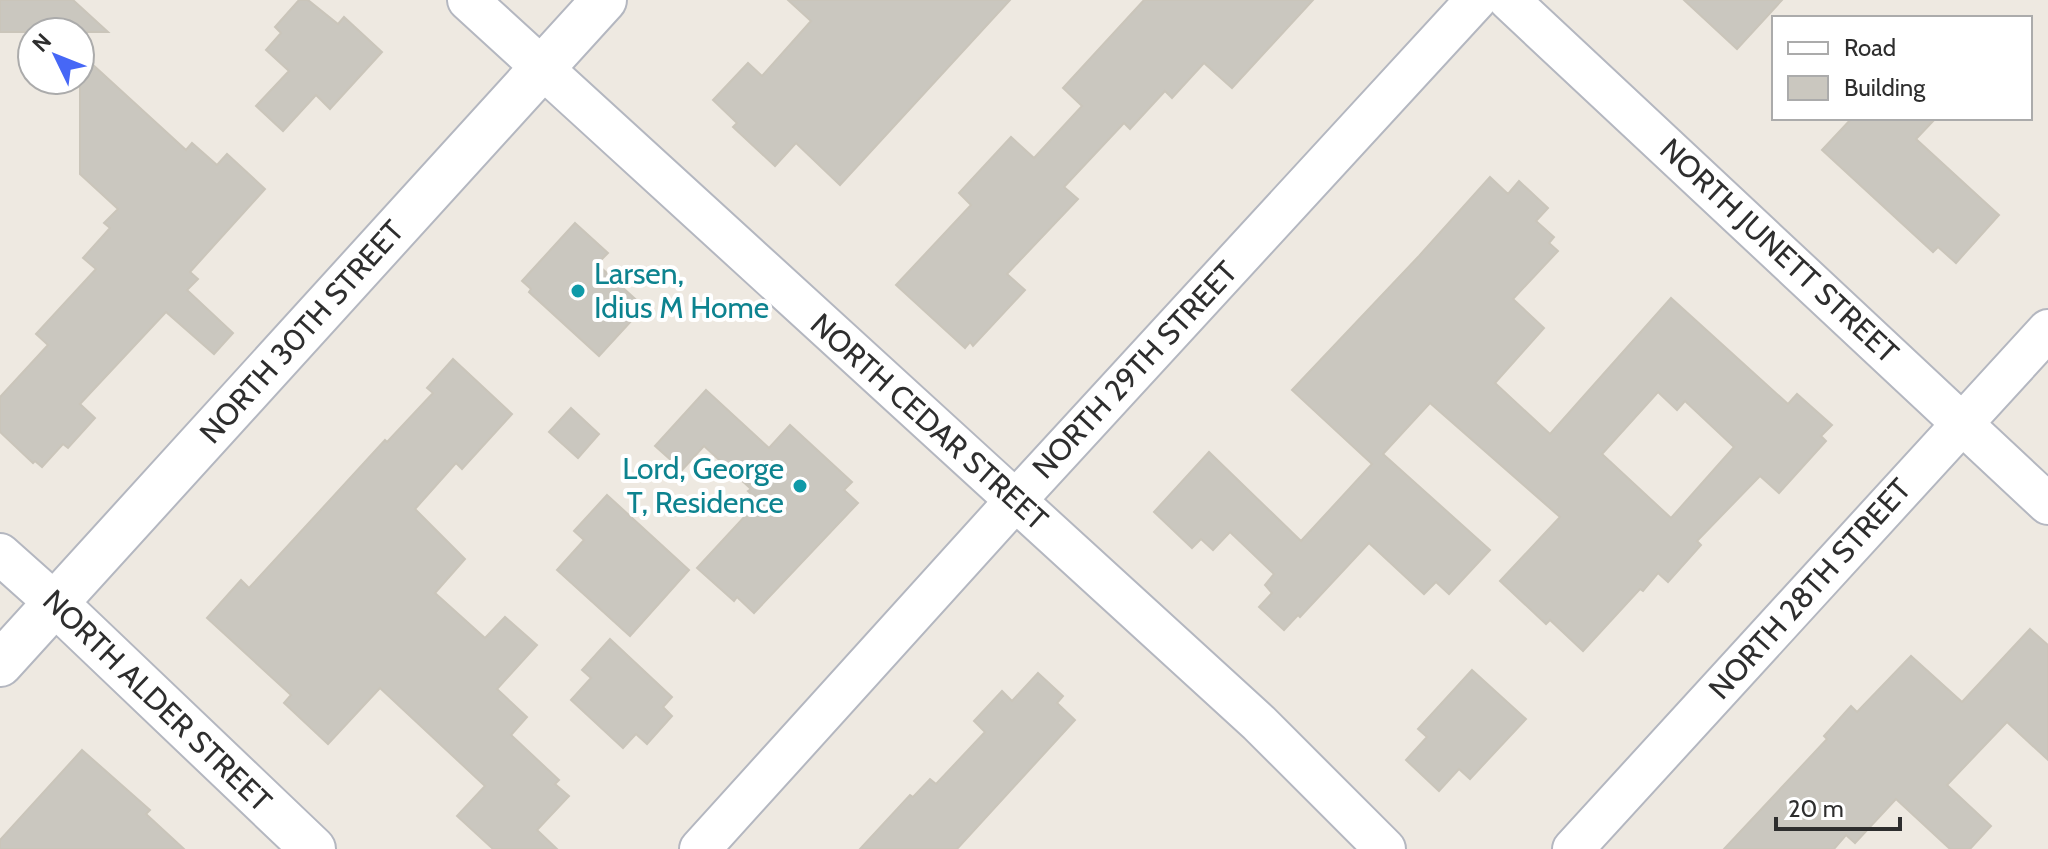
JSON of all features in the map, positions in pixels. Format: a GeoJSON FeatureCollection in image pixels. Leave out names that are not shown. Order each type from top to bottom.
{"type":"FeatureCollection","features":[{"type":"Feature","properties":{"kind":"main road","name":"NORTH 30TH STREET"},"geometry":{"type":"LineString","coordinates":[[0,664],[604,0]]}},
{"type":"Feature","properties":{"kind":"main road","name":"NORTH ALDER STREET"},"geometry":{"type":"LineString","coordinates":[[55,603],[313,849]]}},
{"type":"Feature","properties":{"kind":"street","name":"NORTH CEDAR STREET"},"geometry":{"type":"LineString","coordinates":[[468,0],[1259,723],[1385,849]]}},
{"type":"Feature","properties":{"kind":"street","name":"NORTH 29TH STREET"},"geometry":{"type":"LineString","coordinates":[[700,849],[1476,0]]}},
{"type":"Feature","properties":{"kind":"street","name":"NORTH JUNETT STREET"},"geometry":{"type":"LineString","coordinates":[[1509,0],[2048,504]]}},
{"type":"Feature","properties":{"kind":"street","name":"NORTH 28TH STREET"},"geometry":{"type":"LineString","coordinates":[[1573,849],[2048,330]]}},
{"type":"Feature","properties":{"kind":"street","name":"NORTH ALDER STREET"},"geometry":{"type":"LineString","coordinates":[[0,554],[55,603]]}},
{"type":"Feature","properties":{"kind":"building"},"geometry":{"type":"Polygon","coordinates":[[[0,0],[73,0],[90,16],[16,16],[16,32],[0,32],[0,0]]]}},
{"type":"Feature","properties":{"kind":"building"},"geometry":{"type":"Polygon","coordinates":[[[299,0],[308,0],[338,24],[344,17],[382,52],[330,109],[316,95],[283,131],[256,106],[289,71],[266,50],[281,33],[275,27],[299,0]]]}},
{"type":"Feature","properties":{"kind":"building"},"geometry":{"type":"Polygon","coordinates":[[[788,0],[1010,0],[840,185],[796,143],[775,166],[733,127],[737,123],[713,100],[748,63],[762,76],[811,21],[788,0]]]}},
{"type":"Feature","properties":{"kind":"building"},"geometry":{"type":"Polygon","coordinates":[[[1144,0],[1313,0],[1232,88],[1204,63],[1172,98],[1165,91],[1130,129],[1124,123],[1064,187],[1078,199],[1007,274],[1025,290],[973,346],[970,342],[965,348],[896,285],[971,205],[959,193],[1011,137],[1034,158],[1082,106],[1063,88],[1144,0]]]}},
{"type":"Feature","properties":{"kind":"building"},"geometry":{"type":"Polygon","coordinates":[[[1684,0],[1782,0],[1737,49],[1684,0]]]}},
{"type":"Feature","properties":{"kind":"building"},"geometry":{"type":"Polygon","coordinates":[[[96,21],[108,32],[96,32],[96,21]]]}},
{"type":"Feature","properties":{"kind":"building"},"geometry":{"type":"Polygon","coordinates":[[[96,68],[186,150],[192,143],[217,165],[227,154],[265,189],[190,272],[198,279],[187,290],[233,333],[214,354],[166,312],[80,404],[95,418],[68,448],[63,444],[42,467],[35,461],[33,463],[0,432],[0,397],[48,345],[36,334],[96,269],[83,258],[110,228],[104,223],[118,209],[80,174],[80,96],[96,96],[96,68]]]}},
{"type":"Feature","properties":{"kind":"building"},"geometry":{"type":"Polygon","coordinates":[[[1850,120],[1934,120],[1916,139],[1999,215],[1956,263],[1938,247],[1933,252],[1822,150],[1850,120]]]}},
{"type":"Feature","properties":{"kind":"building"},"geometry":{"type":"Polygon","coordinates":[[[1490,177],[1508,194],[1519,181],[1548,208],[1536,221],[1554,237],[1549,243],[1558,251],[1513,299],[1544,328],[1495,383],[1550,434],[1671,298],[1788,404],[1797,394],[1832,425],[1821,436],[1826,441],[1779,493],[1760,476],[1697,541],[1701,545],[1668,582],[1658,573],[1583,651],[1550,620],[1546,624],[1500,581],[1560,517],[1430,403],[1383,454],[1490,550],[1449,594],[1436,582],[1424,594],[1369,543],[1284,630],[1259,607],[1272,593],[1265,585],[1274,574],[1230,532],[1213,550],[1201,539],[1192,548],[1154,512],[1209,452],[1301,541],[1372,464],[1292,390],[1490,177]],[[1658,392],[1602,454],[1671,518],[1734,447],[1685,401],[1677,410],[1658,392]]]}},
{"type":"Feature","properties":{"kind":"building","name":"Larsen, Idius M Home"},"geometry":{"type":"Polygon","coordinates":[[[575,223],[608,253],[597,264],[644,307],[599,356],[529,292],[531,289],[522,281],[575,223]]]}},
{"type":"Feature","properties":{"kind":"building"},"geometry":{"type":"Polygon","coordinates":[[[453,359],[512,414],[462,469],[456,463],[415,509],[465,559],[435,593],[485,638],[505,617],[537,645],[497,689],[527,717],[511,735],[559,780],[555,784],[569,796],[537,830],[557,849],[493,849],[457,816],[485,786],[380,688],[328,744],[284,703],[291,695],[207,618],[241,580],[249,588],[385,440],[387,442],[433,393],[427,388],[453,359]]]}},
{"type":"Feature","properties":{"kind":"building"},"geometry":{"type":"Polygon","coordinates":[[[706,390],[769,448],[790,425],[852,482],[844,490],[858,503],[754,613],[737,597],[734,601],[697,568],[759,501],[748,491],[751,489],[704,446],[682,470],[655,446],[706,390]]]}},
{"type":"Feature","properties":{"kind":"building"},"geometry":{"type":"Polygon","coordinates":[[[571,408],[599,434],[578,458],[549,432],[571,408]]]}},
{"type":"Feature","properties":{"kind":"building"},"geometry":{"type":"Polygon","coordinates":[[[607,495],[689,570],[630,636],[557,570],[584,540],[574,531],[607,495]]]}},
{"type":"Feature","properties":{"kind":"building"},"geometry":{"type":"Polygon","coordinates":[[[2030,629],[2048,645],[2048,760],[2007,722],[1947,785],[1991,826],[1970,849],[1950,849],[1896,799],[1855,843],[1846,835],[1834,849],[1724,849],[1827,739],[1824,736],[1851,706],[1857,712],[1911,656],[1962,702],[2030,629]]]}},
{"type":"Feature","properties":{"kind":"building"},"geometry":{"type":"Polygon","coordinates":[[[610,639],[672,697],[663,707],[672,716],[647,744],[636,734],[623,748],[571,700],[591,678],[582,670],[610,639]]]}},
{"type":"Feature","properties":{"kind":"building"},"geometry":{"type":"Polygon","coordinates":[[[1472,670],[1526,719],[1470,779],[1459,769],[1439,791],[1406,760],[1427,737],[1418,729],[1472,670]]]}},
{"type":"Feature","properties":{"kind":"building"},"geometry":{"type":"Polygon","coordinates":[[[1038,673],[1063,696],[1057,703],[1075,720],[957,849],[860,849],[910,795],[913,797],[930,779],[936,784],[985,732],[974,721],[1002,691],[1012,701],[1038,673]]]}},
{"type":"Feature","properties":{"kind":"building"},"geometry":{"type":"Polygon","coordinates":[[[82,750],[150,810],[146,814],[184,849],[0,849],[0,840],[82,750]]]}},
{"type":"Feature","properties":{"kind":"place","name":"Larsen, Idius M Home"},"geometry":{"type":"Point","coordinates":[578,291]}},
{"type":"Feature","properties":{"kind":"place","name":"Lord, George T, Residence"},"geometry":{"type":"Point","coordinates":[800,486]}}]}
